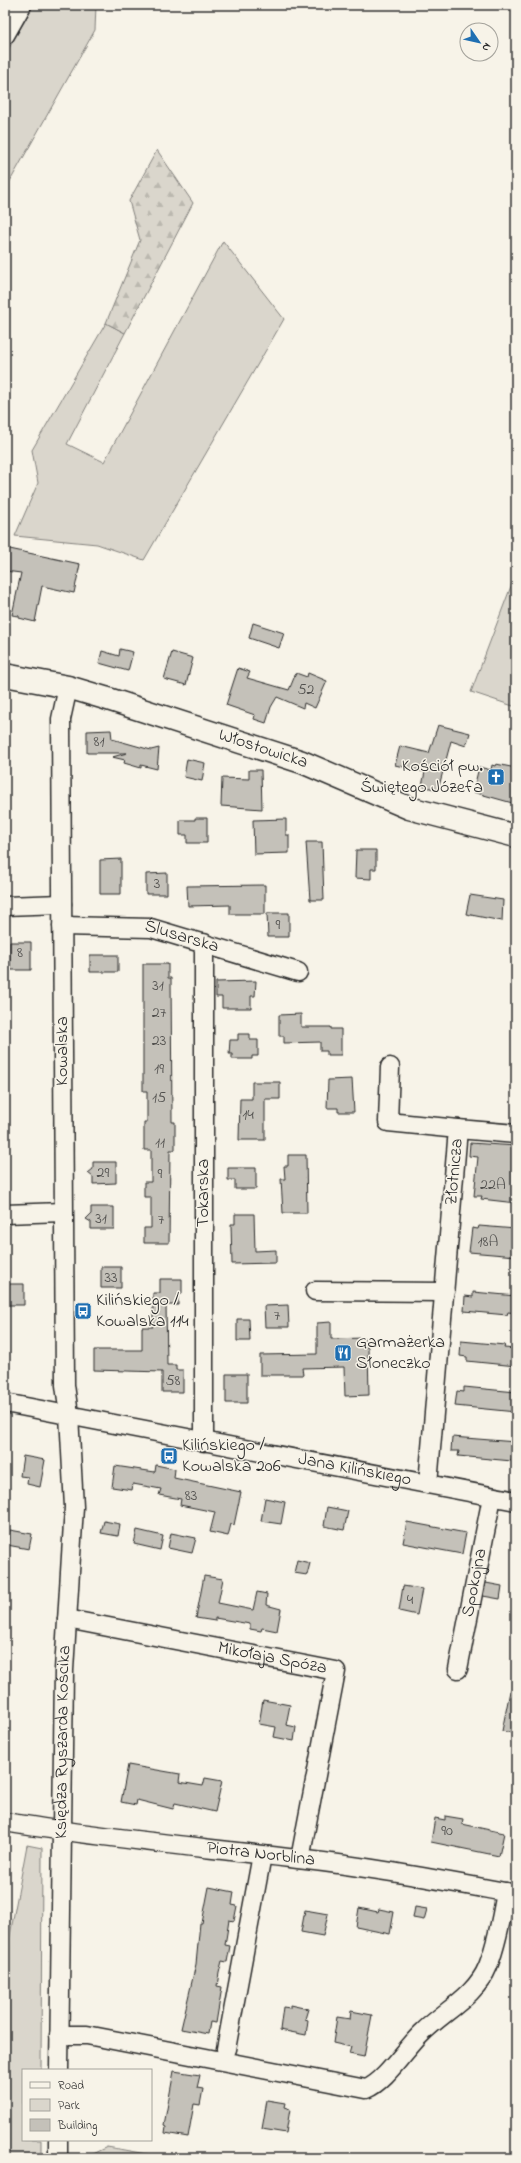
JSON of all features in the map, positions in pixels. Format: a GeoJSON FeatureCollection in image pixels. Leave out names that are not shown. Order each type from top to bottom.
{"type":"FeatureCollection","features":[{"type":"Feature","properties":{"kind":"main road","name":"Włostowicka"},"geometry":{"type":"LineString","coordinates":[[5,675],[68,687],[302,762],[409,808],[516,836]]}},
{"type":"Feature","properties":{"kind":"street"},"geometry":{"type":"LineString","coordinates":[[5,34],[22,5]]}},
{"type":"Feature","properties":{"kind":"street","name":"Kowalska"},"geometry":{"type":"LineString","coordinates":[[68,687],[61,718],[63,1212],[65,1385],[69,1415]]}},
{"type":"Feature","properties":{"kind":"street"},"geometry":{"type":"LineString","coordinates":[[5,906],[62,904]]}},
{"type":"Feature","properties":{"kind":"street","name":"Ślusarska"},"geometry":{"type":"LineString","coordinates":[[62,926],[151,928],[298,972]]}},
{"type":"Feature","properties":{"kind":"street","name":"Tokarska"},"geometry":{"type":"LineString","coordinates":[[204,943],[204,1442]]}},
{"type":"Feature","properties":{"kind":"street","name":"Złotnicza"},"geometry":{"type":"LineString","coordinates":[[390,1067],[388,1122],[458,1129],[428,1484]]}},
{"type":"Feature","properties":{"kind":"street"},"geometry":{"type":"LineString","coordinates":[[458,1129],[516,1134]]}},
{"type":"Feature","properties":{"kind":"street"},"geometry":{"type":"LineString","coordinates":[[5,1214],[63,1212]]}},
{"type":"Feature","properties":{"kind":"street"},"geometry":{"type":"LineString","coordinates":[[315,1291],[445,1292]]}},
{"type":"Feature","properties":{"kind":"street","name":"Jana Kilińskiego"},"geometry":{"type":"LineString","coordinates":[[5,1403],[516,1501]]}},
{"type":"Feature","properties":{"kind":"street","name":"Księdza Ryszarda Kościka"},"geometry":{"type":"LineString","coordinates":[[59,2069],[64,1670],[74,1507],[69,1415]]}},
{"type":"Feature","properties":{"kind":"street","name":"Spokojna"},"geometry":{"type":"LineString","coordinates":[[458,1669],[492,1497]]}},
{"type":"Feature","properties":{"kind":"street","name":"Mikołaja Spóza"},"geometry":{"type":"LineString","coordinates":[[67,1619],[336,1671],[300,1859]]}},
{"type":"Feature","properties":{"kind":"street","name":"Piotra Norblina"},"geometry":{"type":"LineString","coordinates":[[5,1822],[63,1832],[94,1834],[300,1859],[513,1890]]}},
{"type":"Feature","properties":{"kind":"street"},"geometry":{"type":"LineString","coordinates":[[226,2049],[262,1855]]}},
{"type":"Feature","properties":{"kind":"street"},"geometry":{"type":"LineString","coordinates":[[59,2035],[87,2035],[366,2089],[376,2082],[422,2032],[464,1998],[479,1980],[488,1967],[513,1890]]}},
{"type":"Feature","properties":{"kind":"street"},"geometry":{"type":"LineString","coordinates":[[58,2141],[58,2158]]}},
{"type":"Feature","properties":{"kind":"green space"},"geometry":{"type":"Polygon","coordinates":[[[34,5],[96,5],[95,30],[5,190],[5,55],[34,5]]]}},
{"type":"Feature","properties":{"kind":"green space"},"geometry":{"type":"Polygon","coordinates":[[[157,150],[193,203],[125,333],[106,323],[140,240],[129,201],[157,150]]]}},
{"type":"Feature","properties":{"kind":"green space"},"geometry":{"type":"Polygon","coordinates":[[[223,241],[284,319],[144,560],[97,544],[15,536],[38,483],[32,450],[106,323],[125,333],[67,444],[104,462],[223,241]]]}},
{"type":"Feature","properties":{"kind":"green space"},"geometry":{"type":"Polygon","coordinates":[[[516,573],[516,707],[471,692],[516,573]]]}},
{"type":"Feature","properties":{"kind":"green space"},"geometry":{"type":"Polygon","coordinates":[[[27,1845],[42,1848],[41,2069],[22,2069],[22,2141],[41,2141],[41,2158],[5,2158],[5,1962],[27,1845]]]}},
{"type":"Feature","properties":{"kind":"green space"},"geometry":{"type":"Polygon","coordinates":[[[107,2147],[169,2158],[88,2158],[88,2156],[107,2147]]]}},
{"type":"Feature","properties":{"kind":"building"},"geometry":{"type":"Polygon","coordinates":[[[5,548],[80,564],[74,593],[42,586],[35,622],[12,615],[21,573],[5,571],[5,548]]]}},
{"type":"Feature","properties":{"kind":"building"},"geometry":{"type":"Polygon","coordinates":[[[253,623],[284,633],[279,648],[249,638],[253,623]]]}},
{"type":"Feature","properties":{"kind":"building"},"geometry":{"type":"Polygon","coordinates":[[[120,649],[133,652],[128,671],[99,663],[102,651],[119,656],[120,649]]]}},
{"type":"Feature","properties":{"kind":"building"},"geometry":{"type":"Polygon","coordinates":[[[172,652],[193,658],[186,685],[164,679],[172,652]]]}},
{"type":"Feature","properties":{"kind":"building"},"geometry":{"type":"Polygon","coordinates":[[[238,668],[250,672],[247,678],[289,690],[296,673],[307,677],[308,673],[327,681],[315,708],[304,703],[303,708],[277,697],[271,707],[266,723],[254,719],[255,715],[226,705],[238,668]]]}},
{"type":"Feature","properties":{"kind":"building"},"geometry":{"type":"Polygon","coordinates":[[[438,725],[470,733],[466,746],[451,741],[438,790],[422,786],[425,772],[395,765],[400,746],[429,753],[438,725]]]}},
{"type":"Feature","properties":{"kind":"building"},"geometry":{"type":"Polygon","coordinates":[[[111,730],[112,739],[151,750],[159,748],[157,769],[141,765],[141,768],[124,763],[125,760],[112,757],[127,753],[87,753],[87,731],[111,730]]]}},
{"type":"Feature","properties":{"kind":"building"},"geometry":{"type":"Polygon","coordinates":[[[187,759],[205,763],[202,781],[184,777],[187,759]]]}},
{"type":"Feature","properties":{"kind":"building","name":"Kościół pw. Świętego Józefa"},"geometry":{"type":"Polygon","coordinates":[[[496,764],[516,768],[516,804],[473,792],[479,767],[491,770],[492,765],[495,766],[496,764]]]}},
{"type":"Feature","properties":{"kind":"building"},"geometry":{"type":"Polygon","coordinates":[[[249,770],[261,770],[262,809],[221,806],[222,778],[249,779],[249,770]]]}},
{"type":"Feature","properties":{"kind":"building"},"geometry":{"type":"Polygon","coordinates":[[[195,818],[207,818],[207,843],[187,843],[187,835],[180,835],[180,820],[195,820],[195,818]]]}},
{"type":"Feature","properties":{"kind":"building"},"geometry":{"type":"Polygon","coordinates":[[[286,819],[286,835],[289,835],[289,853],[254,854],[253,820],[286,819]]]}},
{"type":"Feature","properties":{"kind":"building"},"geometry":{"type":"Polygon","coordinates":[[[306,842],[322,842],[324,900],[310,900],[306,842]]]}},
{"type":"Feature","properties":{"kind":"building"},"geometry":{"type":"Polygon","coordinates":[[[356,850],[376,850],[376,869],[371,869],[371,879],[355,878],[356,850]]]}},
{"type":"Feature","properties":{"kind":"building"},"geometry":{"type":"Polygon","coordinates":[[[121,859],[121,894],[100,894],[100,860],[121,859]]]}},
{"type":"Feature","properties":{"kind":"building"},"geometry":{"type":"Polygon","coordinates":[[[167,873],[167,894],[146,894],[146,874],[167,873]]]}},
{"type":"Feature","properties":{"kind":"building"},"geometry":{"type":"Polygon","coordinates":[[[265,885],[265,914],[230,914],[230,905],[188,906],[187,886],[265,885]]]}},
{"type":"Feature","properties":{"kind":"building"},"geometry":{"type":"Polygon","coordinates":[[[470,895],[503,900],[502,921],[466,914],[470,895]]]}},
{"type":"Feature","properties":{"kind":"building"},"geometry":{"type":"Polygon","coordinates":[[[267,913],[289,913],[289,937],[268,937],[267,913]]]}},
{"type":"Feature","properties":{"kind":"building"},"geometry":{"type":"Polygon","coordinates":[[[10,942],[31,942],[31,970],[10,970],[10,942]]]}},
{"type":"Feature","properties":{"kind":"building"},"geometry":{"type":"Polygon","coordinates":[[[90,955],[118,955],[118,972],[90,972],[90,955]]]}},
{"type":"Feature","properties":{"kind":"building"},"geometry":{"type":"Polygon","coordinates":[[[143,964],[168,964],[168,978],[171,978],[172,1122],[175,1122],[175,1150],[170,1150],[169,1243],[144,1243],[144,1228],[151,1228],[151,1197],[144,1197],[144,1182],[151,1182],[151,1150],[144,1150],[144,1122],[147,1122],[147,1091],[143,1091],[143,964]]]}},
{"type":"Feature","properties":{"kind":"building"},"geometry":{"type":"Polygon","coordinates":[[[256,981],[255,996],[251,996],[251,1008],[222,1008],[222,997],[216,997],[216,982],[256,981]]]}},
{"type":"Feature","properties":{"kind":"building"},"geometry":{"type":"Polygon","coordinates":[[[301,1014],[301,1027],[331,1027],[331,1029],[341,1029],[341,1055],[327,1055],[327,1051],[320,1051],[320,1042],[284,1043],[284,1036],[279,1036],[279,1015],[301,1014]]]}},
{"type":"Feature","properties":{"kind":"building"},"geometry":{"type":"Polygon","coordinates":[[[238,1034],[250,1034],[250,1040],[258,1040],[258,1056],[252,1056],[252,1059],[232,1059],[232,1054],[229,1054],[230,1040],[238,1040],[238,1034]]]}},
{"type":"Feature","properties":{"kind":"building"},"geometry":{"type":"Polygon","coordinates":[[[352,1079],[354,1112],[338,1112],[338,1108],[327,1108],[328,1080],[352,1079]]]}},
{"type":"Feature","properties":{"kind":"building"},"geometry":{"type":"Polygon","coordinates":[[[252,1082],[280,1082],[280,1099],[265,1099],[265,1140],[239,1140],[240,1099],[252,1099],[252,1082]]]}},
{"type":"Feature","properties":{"kind":"building"},"geometry":{"type":"Polygon","coordinates":[[[470,1143],[516,1146],[516,1203],[481,1199],[482,1196],[474,1196],[478,1157],[469,1156],[470,1143]]]}},
{"type":"Feature","properties":{"kind":"building"},"geometry":{"type":"Polygon","coordinates":[[[288,1155],[306,1155],[307,1213],[283,1213],[281,1179],[285,1179],[284,1166],[288,1166],[288,1155]]]}},
{"type":"Feature","properties":{"kind":"building"},"geometry":{"type":"Polygon","coordinates":[[[93,1162],[116,1162],[116,1183],[93,1184],[93,1177],[88,1173],[93,1169],[93,1162]]]}},
{"type":"Feature","properties":{"kind":"building"},"geometry":{"type":"Polygon","coordinates":[[[228,1168],[256,1168],[256,1189],[235,1189],[235,1180],[228,1180],[228,1168]]]}},
{"type":"Feature","properties":{"kind":"building"},"geometry":{"type":"Polygon","coordinates":[[[91,1207],[114,1207],[114,1229],[91,1229],[91,1222],[86,1219],[91,1214],[91,1207]]]}},
{"type":"Feature","properties":{"kind":"building"},"geometry":{"type":"Polygon","coordinates":[[[235,1214],[254,1214],[255,1251],[276,1250],[276,1263],[232,1264],[231,1224],[235,1224],[235,1214]]]}},
{"type":"Feature","properties":{"kind":"building"},"geometry":{"type":"Polygon","coordinates":[[[479,1226],[516,1229],[516,1256],[469,1252],[472,1228],[478,1229],[479,1226]]]}},
{"type":"Feature","properties":{"kind":"building"},"geometry":{"type":"Polygon","coordinates":[[[101,1267],[121,1267],[121,1288],[101,1288],[101,1267]]]}},
{"type":"Feature","properties":{"kind":"building"},"geometry":{"type":"Polygon","coordinates":[[[160,1279],[182,1279],[182,1294],[178,1294],[178,1305],[166,1305],[167,1365],[176,1365],[176,1370],[183,1370],[183,1392],[162,1392],[162,1372],[94,1370],[94,1350],[142,1350],[142,1327],[153,1327],[153,1293],[160,1293],[160,1279]]]}},
{"type":"Feature","properties":{"kind":"building"},"geometry":{"type":"Polygon","coordinates":[[[5,1284],[24,1284],[24,1305],[5,1305],[5,1284]]]}},
{"type":"Feature","properties":{"kind":"building"},"geometry":{"type":"Polygon","coordinates":[[[473,1292],[516,1296],[516,1313],[508,1312],[507,1315],[464,1311],[465,1296],[473,1297],[473,1292]]]}},
{"type":"Feature","properties":{"kind":"building"},"geometry":{"type":"Polygon","coordinates":[[[288,1305],[289,1327],[265,1327],[264,1306],[288,1305]]]}},
{"type":"Feature","properties":{"kind":"building"},"geometry":{"type":"Polygon","coordinates":[[[237,1319],[249,1319],[250,1341],[237,1341],[237,1319]]]}},
{"type":"Feature","properties":{"kind":"building","name":"Garmażerka Słoneczko"},"geometry":{"type":"Polygon","coordinates":[[[331,1322],[331,1339],[364,1338],[364,1347],[368,1347],[369,1395],[345,1396],[344,1367],[302,1368],[303,1375],[260,1375],[260,1355],[317,1354],[317,1323],[331,1322]]]}},
{"type":"Feature","properties":{"kind":"building"},"geometry":{"type":"Polygon","coordinates":[[[461,1341],[505,1345],[504,1348],[516,1349],[516,1366],[467,1361],[467,1357],[460,1356],[461,1341]]]}},
{"type":"Feature","properties":{"kind":"building"},"geometry":{"type":"Polygon","coordinates":[[[226,1374],[247,1374],[247,1403],[226,1403],[226,1374]]]}},
{"type":"Feature","properties":{"kind":"building"},"geometry":{"type":"Polygon","coordinates":[[[464,1387],[516,1392],[516,1412],[455,1406],[457,1391],[464,1392],[464,1387]]]}},
{"type":"Feature","properties":{"kind":"building"},"geometry":{"type":"Polygon","coordinates":[[[452,1437],[516,1442],[516,1457],[512,1457],[512,1461],[458,1456],[459,1451],[451,1451],[452,1437]]]}},
{"type":"Feature","properties":{"kind":"building"},"geometry":{"type":"Polygon","coordinates":[[[23,1456],[45,1460],[40,1487],[27,1484],[28,1477],[20,1476],[23,1456]]]}},
{"type":"Feature","properties":{"kind":"building"},"geometry":{"type":"Polygon","coordinates":[[[156,1465],[175,1469],[174,1478],[241,1492],[234,1525],[231,1524],[228,1536],[210,1532],[215,1512],[180,1505],[181,1499],[159,1495],[161,1489],[133,1484],[132,1490],[112,1487],[115,1466],[155,1472],[156,1465]]]}},
{"type":"Feature","properties":{"kind":"building"},"geometry":{"type":"Polygon","coordinates":[[[265,1498],[285,1502],[281,1524],[261,1521],[265,1498]]]}},
{"type":"Feature","properties":{"kind":"building"},"geometry":{"type":"Polygon","coordinates":[[[327,1507],[348,1511],[344,1530],[324,1526],[327,1507]]]}},
{"type":"Feature","properties":{"kind":"building"},"geometry":{"type":"Polygon","coordinates":[[[104,1521],[120,1524],[118,1536],[101,1533],[104,1521]]]}},
{"type":"Feature","properties":{"kind":"building"},"geometry":{"type":"Polygon","coordinates":[[[407,1522],[466,1533],[462,1554],[403,1543],[407,1522]]]}},
{"type":"Feature","properties":{"kind":"building"},"geometry":{"type":"Polygon","coordinates":[[[10,1530],[32,1534],[29,1549],[7,1545],[10,1530]]]}},
{"type":"Feature","properties":{"kind":"building"},"geometry":{"type":"Polygon","coordinates":[[[137,1530],[163,1536],[160,1550],[134,1544],[137,1530]]]}},
{"type":"Feature","properties":{"kind":"building"},"geometry":{"type":"Polygon","coordinates":[[[171,1533],[196,1538],[192,1553],[168,1548],[171,1533]]]}},
{"type":"Feature","properties":{"kind":"building"},"geometry":{"type":"Polygon","coordinates":[[[297,1560],[310,1563],[307,1575],[294,1573],[297,1560]]]}},
{"type":"Feature","properties":{"kind":"building"},"geometry":{"type":"Polygon","coordinates":[[[204,1576],[223,1579],[218,1603],[253,1610],[257,1592],[267,1594],[266,1605],[281,1609],[277,1631],[262,1628],[261,1631],[250,1629],[250,1624],[215,1618],[215,1621],[196,1618],[204,1576]]]}},
{"type":"Feature","properties":{"kind":"building"},"geometry":{"type":"Polygon","coordinates":[[[486,1583],[502,1586],[500,1599],[483,1596],[486,1583]]]}},
{"type":"Feature","properties":{"kind":"building"},"geometry":{"type":"Polygon","coordinates":[[[403,1586],[422,1589],[417,1615],[399,1611],[403,1586]]]}},
{"type":"Feature","properties":{"kind":"building"},"geometry":{"type":"Polygon","coordinates":[[[510,1691],[516,1692],[516,1734],[502,1731],[510,1691]]]}},
{"type":"Feature","properties":{"kind":"building"},"geometry":{"type":"Polygon","coordinates":[[[263,1700],[290,1705],[286,1725],[296,1727],[294,1741],[274,1737],[276,1727],[259,1724],[263,1700]]]}},
{"type":"Feature","properties":{"kind":"building"},"geometry":{"type":"Polygon","coordinates":[[[128,1765],[180,1774],[179,1782],[203,1786],[205,1778],[222,1781],[215,1812],[175,1803],[173,1809],[137,1800],[136,1805],[121,1802],[128,1765]]]}},
{"type":"Feature","properties":{"kind":"building"},"geometry":{"type":"Polygon","coordinates":[[[445,1816],[463,1819],[462,1824],[504,1833],[499,1856],[431,1842],[435,1818],[445,1820],[445,1816]]]}},
{"type":"Feature","properties":{"kind":"building"},"geometry":{"type":"Polygon","coordinates":[[[209,1887],[234,1892],[232,1905],[237,1906],[234,1921],[229,1920],[225,1945],[230,1946],[227,1962],[222,1961],[219,1973],[217,1986],[222,1987],[216,2023],[210,2022],[208,2034],[181,2029],[196,1964],[200,1923],[202,1923],[209,1887]]]}},
{"type":"Feature","properties":{"kind":"building"},"geometry":{"type":"Polygon","coordinates":[[[415,1907],[427,1909],[424,1920],[413,1918],[415,1907]]]}},
{"type":"Feature","properties":{"kind":"building"},"geometry":{"type":"Polygon","coordinates":[[[359,1908],[378,1912],[379,1909],[394,1912],[390,1934],[356,1927],[359,1908]]]}},
{"type":"Feature","properties":{"kind":"building"},"geometry":{"type":"Polygon","coordinates":[[[305,1910],[328,1914],[323,1936],[301,1932],[305,1910]]]}},
{"type":"Feature","properties":{"kind":"building"},"geometry":{"type":"Polygon","coordinates":[[[290,2005],[308,2009],[305,2019],[308,2020],[306,2035],[280,2030],[283,2007],[290,2008],[290,2005]]]}},
{"type":"Feature","properties":{"kind":"building"},"geometry":{"type":"Polygon","coordinates":[[[351,2011],[372,2015],[364,2057],[349,2054],[351,2047],[333,2043],[337,2017],[350,2019],[351,2011]]]}},
{"type":"Feature","properties":{"kind":"building"},"geometry":{"type":"Polygon","coordinates":[[[174,2071],[200,2075],[197,2088],[203,2089],[200,2105],[194,2104],[188,2137],[165,2133],[166,2126],[164,2125],[174,2071]]]}},
{"type":"Feature","properties":{"kind":"building"},"geometry":{"type":"Polygon","coordinates":[[[267,2100],[285,2103],[284,2107],[290,2109],[286,2133],[262,2129],[267,2100]]]}},
{"type":"Feature","properties":{"kind":"place","name":"Kościół pw. Świętego Józefa"},"geometry":{"type":"Point","coordinates":[496,777]}},
{"type":"Feature","properties":{"kind":"place","name":"Kilińskiego / Kowalska 114"},"geometry":{"type":"Point","coordinates":[83,1311]}},
{"type":"Feature","properties":{"kind":"place","name":"Garmażerka Słoneczko"},"geometry":{"type":"Point","coordinates":[343,1353]}},
{"type":"Feature","properties":{"kind":"place","name":"Kilińskiego / Kowalska 206"},"geometry":{"type":"Point","coordinates":[169,1456]}}]}
